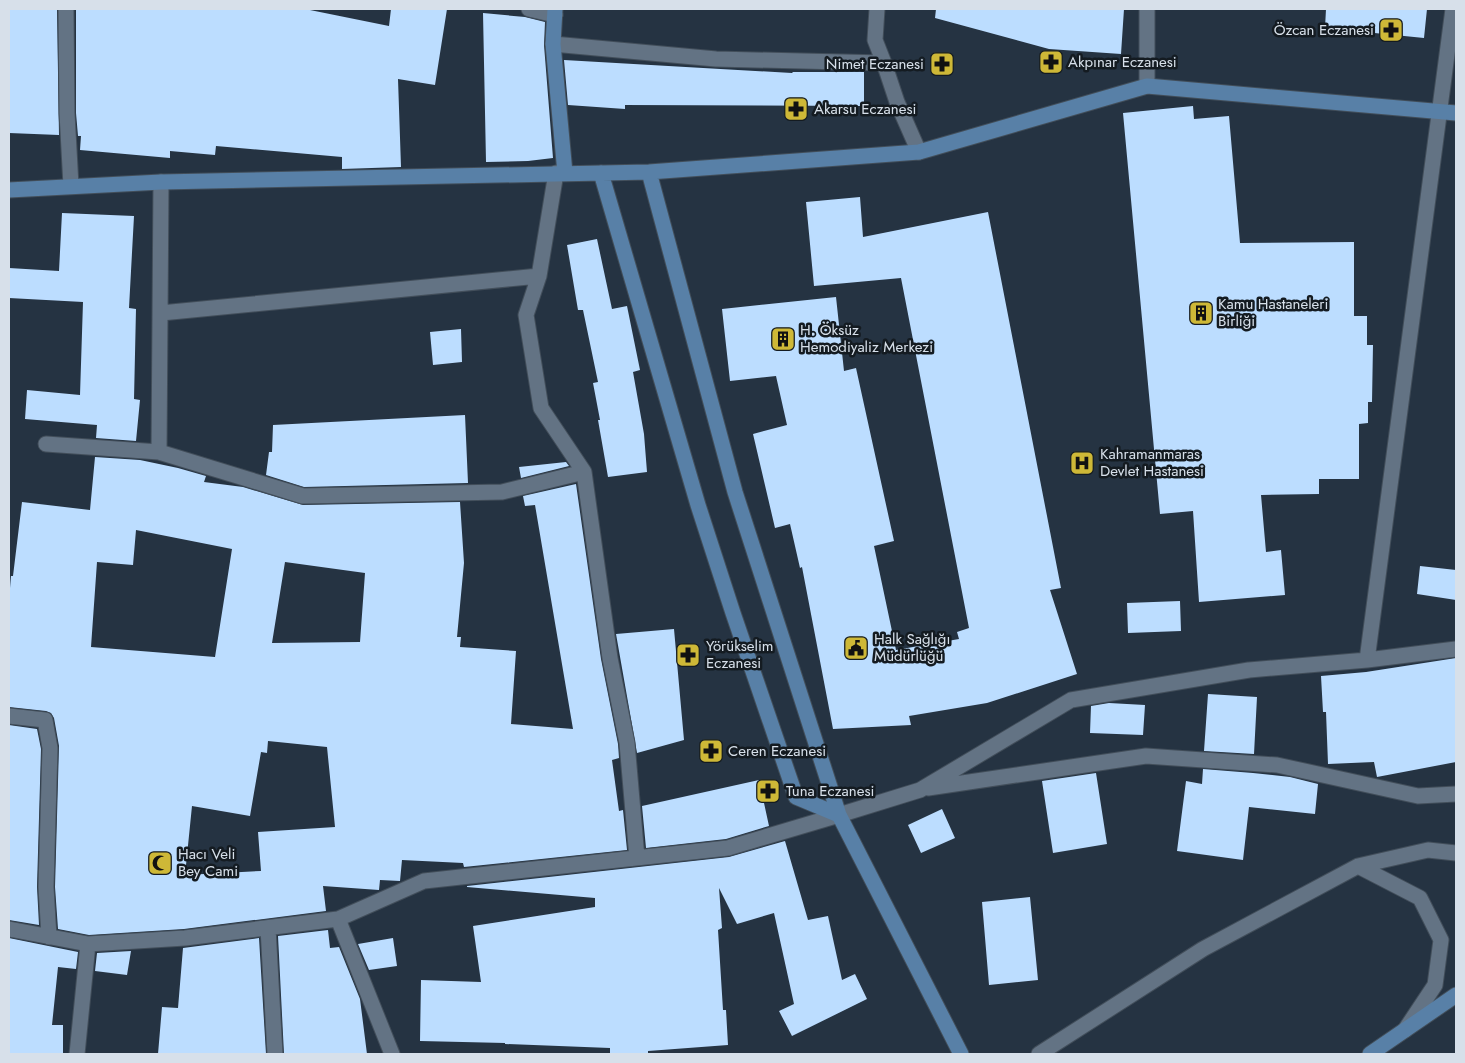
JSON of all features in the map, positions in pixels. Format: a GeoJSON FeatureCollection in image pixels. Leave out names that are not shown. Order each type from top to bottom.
{"type":"FeatureCollection","features":[{"type":"Feature","properties":{"kind":"street"},"geometry":{"type":"LineString","coordinates":[[66,9],[67,113],[71,186]]}},
{"type":"Feature","properties":{"kind":"street"},"geometry":{"type":"LineString","coordinates":[[529,9],[555,12],[553,44],[560,173],[539,276],[526,315],[540,408],[584,472],[610,658],[627,743],[637,858]]}},
{"type":"Feature","properties":{"kind":"street"},"geometry":{"type":"LineString","coordinates":[[877,9],[874,40],[897,102],[919,152]]}},
{"type":"Feature","properties":{"kind":"street"},"geometry":{"type":"LineString","coordinates":[[1147,9],[1147,86]]}},
{"type":"Feature","properties":{"kind":"street"},"geometry":{"type":"LineString","coordinates":[[1367,660],[1453,9]]}},
{"type":"Feature","properties":{"kind":"street"},"geometry":{"type":"LineString","coordinates":[[553,44],[716,59],[884,63]]}},
{"type":"Feature","properties":{"kind":"street"},"geometry":{"type":"LineString","coordinates":[[9,190],[161,182],[649,172],[919,152],[1147,86],[1456,113]]}},
{"type":"Feature","properties":{"kind":"street"},"geometry":{"type":"LineString","coordinates":[[649,172],[736,492],[839,816],[961,1054]]}},
{"type":"Feature","properties":{"kind":"street"},"geometry":{"type":"LineString","coordinates":[[601,173],[701,514],[796,797],[839,816]]}},
{"type":"Feature","properties":{"kind":"street"},"geometry":{"type":"LineString","coordinates":[[159,452],[161,182]]}},
{"type":"Feature","properties":{"kind":"street"},"geometry":{"type":"LineString","coordinates":[[161,313],[539,276]]}},
{"type":"Feature","properties":{"kind":"street"},"geometry":{"type":"LineString","coordinates":[[46,444],[159,452],[303,496],[502,492],[584,472]]}},
{"type":"Feature","properties":{"kind":"street"},"geometry":{"type":"LineString","coordinates":[[920,790],[1071,700],[1249,670],[1367,660],[1456,649]]}},
{"type":"Feature","properties":{"kind":"street"},"geometry":{"type":"LineString","coordinates":[[9,716],[45,720],[50,748],[46,887],[49,937]]}},
{"type":"Feature","properties":{"kind":"street"},"geometry":{"type":"LineString","coordinates":[[9,929],[88,944],[185,938],[338,919],[424,881],[728,848],[920,790],[1146,756],[1277,765],[1418,796],[1456,794]]}},
{"type":"Feature","properties":{"kind":"street"},"geometry":{"type":"LineString","coordinates":[[1039,1054],[1203,949],[1358,866],[1428,850],[1456,852]]}},
{"type":"Feature","properties":{"kind":"street"},"geometry":{"type":"LineString","coordinates":[[1358,866],[1420,898],[1441,940],[1435,985],[1404,1031]]}},
{"type":"Feature","properties":{"kind":"street"},"geometry":{"type":"LineString","coordinates":[[338,919],[392,1054]]}},
{"type":"Feature","properties":{"kind":"street"},"geometry":{"type":"LineString","coordinates":[[268,928],[275,1054]]}},
{"type":"Feature","properties":{"kind":"street"},"geometry":{"type":"LineString","coordinates":[[77,1054],[88,944]]}},
{"type":"Feature","properties":{"kind":"street"},"geometry":{"type":"LineString","coordinates":[[1370,1054],[1456,996]]}},
{"type":"Feature","properties":{"kind":"building"},"geometry":{"type":"Polygon","coordinates":[[[9,9],[57,10],[59,135],[9,133],[9,9]]]}},
{"type":"Feature","properties":{"kind":"building"},"geometry":{"type":"Polygon","coordinates":[[[76,9],[305,9],[389,26],[391,9],[447,9],[435,85],[398,79],[401,167],[342,169],[342,157],[216,146],[215,155],[170,151],[170,158],[80,150],[81,136],[78,136],[76,113],[76,9]]]}},
{"type":"Feature","properties":{"kind":"building"},"geometry":{"type":"Polygon","coordinates":[[[936,9],[1124,9],[1121,54],[1049,49],[935,18],[936,9]]]}},
{"type":"Feature","properties":{"kind":"building"},"geometry":{"type":"Polygon","coordinates":[[[1326,9],[1427,9],[1424,38],[1325,28],[1326,9]]]}},
{"type":"Feature","properties":{"kind":"building"},"geometry":{"type":"Polygon","coordinates":[[[483,13],[525,17],[545,22],[544,45],[553,158],[528,161],[486,162],[483,13]]]}},
{"type":"Feature","properties":{"kind":"building"},"geometry":{"type":"Polygon","coordinates":[[[564,60],[792,73],[864,72],[864,106],[625,105],[625,109],[568,105],[564,60]]]}},
{"type":"Feature","properties":{"kind":"building"},"geometry":{"type":"Polygon","coordinates":[[[1193,106],[1194,119],[1229,116],[1240,243],[1354,242],[1354,316],[1367,316],[1367,345],[1373,345],[1372,402],[1368,402],[1368,423],[1359,424],[1359,479],[1319,479],[1319,494],[1261,495],[1266,552],[1281,550],[1285,595],[1199,602],[1193,511],[1160,514],[1123,113],[1193,106]]]}},
{"type":"Feature","properties":{"kind":"building"},"geometry":{"type":"Polygon","coordinates":[[[860,197],[863,237],[988,212],[1061,588],[1050,590],[1077,674],[987,703],[909,716],[911,725],[833,729],[802,567],[800,568],[790,524],[775,528],[753,434],[787,425],[776,376],[730,381],[722,309],[836,297],[844,371],[856,368],[894,541],[874,546],[896,650],[959,639],[957,632],[969,628],[901,278],[814,286],[806,202],[860,197]]]}},
{"type":"Feature","properties":{"kind":"building"},"geometry":{"type":"Polygon","coordinates":[[[62,213],[134,216],[129,308],[136,309],[134,399],[140,400],[136,441],[96,438],[97,425],[25,419],[27,390],[80,395],[83,302],[9,298],[9,268],[59,271],[62,213]]]}},
{"type":"Feature","properties":{"kind":"building"},"geometry":{"type":"Polygon","coordinates":[[[597,239],[612,309],[627,306],[640,370],[633,372],[644,434],[647,472],[608,477],[593,383],[598,382],[583,310],[578,310],[567,245],[597,239]]]}},
{"type":"Feature","properties":{"kind":"building"},"geometry":{"type":"Polygon","coordinates":[[[461,329],[462,362],[433,365],[430,332],[461,329]]]}},
{"type":"Feature","properties":{"kind":"building"},"geometry":{"type":"Polygon","coordinates":[[[465,415],[468,483],[304,487],[266,475],[269,452],[272,452],[273,425],[465,415]]]}},
{"type":"Feature","properties":{"kind":"building"},"geometry":{"type":"Polygon","coordinates":[[[95,457],[140,460],[178,468],[206,476],[204,482],[243,487],[303,505],[460,502],[464,563],[457,637],[461,637],[460,647],[516,651],[511,724],[573,729],[535,505],[525,506],[523,496],[576,484],[601,659],[618,744],[619,758],[612,760],[619,811],[623,810],[627,850],[464,867],[463,863],[402,860],[400,881],[380,880],[379,890],[323,886],[326,911],[184,929],[89,935],[58,929],[55,887],[59,746],[54,718],[51,713],[9,707],[9,600],[22,502],[90,510],[95,457]],[[136,530],[133,565],[97,562],[91,647],[215,657],[232,549],[136,530]],[[285,562],[272,643],[360,642],[365,573],[285,562]],[[268,741],[267,753],[261,752],[250,816],[192,806],[185,875],[261,871],[258,832],[335,827],[327,747],[268,741]]]}},
{"type":"Feature","properties":{"kind":"building"},"geometry":{"type":"Polygon","coordinates":[[[566,462],[569,466],[521,478],[519,467],[566,462]]]}},
{"type":"Feature","properties":{"kind":"building"},"geometry":{"type":"Polygon","coordinates":[[[1420,566],[1456,570],[1456,600],[1417,594],[1420,566]]]}},
{"type":"Feature","properties":{"kind":"building"},"geometry":{"type":"Polygon","coordinates":[[[1180,601],[1181,631],[1128,633],[1127,603],[1180,601]]]}},
{"type":"Feature","properties":{"kind":"building"},"geometry":{"type":"Polygon","coordinates":[[[674,629],[684,740],[637,753],[616,634],[674,629]]]}},
{"type":"Feature","properties":{"kind":"building"},"geometry":{"type":"Polygon","coordinates":[[[1456,658],[1456,762],[1377,777],[1374,762],[1328,764],[1326,712],[1323,712],[1321,676],[1366,672],[1456,658]]]}},
{"type":"Feature","properties":{"kind":"building"},"geometry":{"type":"Polygon","coordinates":[[[1208,694],[1257,697],[1254,754],[1204,751],[1208,694]]]}},
{"type":"Feature","properties":{"kind":"building"},"geometry":{"type":"Polygon","coordinates":[[[1109,703],[1145,705],[1143,735],[1090,733],[1091,706],[1109,703]]]}},
{"type":"Feature","properties":{"kind":"building"},"geometry":{"type":"Polygon","coordinates":[[[9,725],[37,729],[41,749],[37,887],[39,925],[9,920],[9,725]]]}},
{"type":"Feature","properties":{"kind":"building"},"geometry":{"type":"Polygon","coordinates":[[[1203,769],[1290,777],[1318,784],[1315,814],[1249,807],[1243,860],[1177,851],[1186,781],[1202,784],[1203,769]]]}},
{"type":"Feature","properties":{"kind":"building"},"geometry":{"type":"Polygon","coordinates":[[[1096,773],[1107,844],[1053,853],[1042,781],[1096,773]]]}},
{"type":"Feature","properties":{"kind":"building"},"geometry":{"type":"Polygon","coordinates":[[[759,780],[769,826],[726,839],[646,848],[642,806],[759,780]]]}},
{"type":"Feature","properties":{"kind":"building"},"geometry":{"type":"Polygon","coordinates":[[[942,809],[955,838],[921,853],[908,825],[942,809]]]}},
{"type":"Feature","properties":{"kind":"building"},"geometry":{"type":"Polygon","coordinates":[[[785,841],[808,920],[828,916],[842,980],[855,974],[867,999],[792,1036],[779,1011],[794,1004],[774,913],[737,924],[719,888],[722,928],[718,930],[723,1010],[726,1010],[728,1045],[648,1051],[648,1054],[610,1054],[610,1048],[420,1041],[421,980],[481,982],[473,926],[595,907],[595,898],[467,886],[729,857],[785,841]]]}},
{"type":"Feature","properties":{"kind":"building"},"geometry":{"type":"Polygon","coordinates":[[[1030,897],[1038,980],[989,985],[982,902],[1030,897]]]}},
{"type":"Feature","properties":{"kind":"building"},"geometry":{"type":"Polygon","coordinates":[[[328,930],[330,948],[339,947],[360,999],[367,1054],[284,1054],[278,936],[328,930]]]}},
{"type":"Feature","properties":{"kind":"building"},"geometry":{"type":"Polygon","coordinates":[[[9,938],[78,952],[76,969],[58,967],[52,1025],[63,1025],[63,1054],[9,1054],[9,938]]]}},
{"type":"Feature","properties":{"kind":"building"},"geometry":{"type":"Polygon","coordinates":[[[259,938],[266,1054],[158,1054],[162,1007],[178,1008],[183,948],[259,938]]]}},
{"type":"Feature","properties":{"kind":"building"},"geometry":{"type":"Polygon","coordinates":[[[393,938],[397,966],[369,970],[358,944],[393,938]]]}},
{"type":"Feature","properties":{"kind":"building"},"geometry":{"type":"Polygon","coordinates":[[[131,951],[127,975],[95,971],[97,953],[131,951]]]}},
{"type":"Feature","properties":{"kind":"place","name":"Özcan Eczanesi"},"geometry":{"type":"Point","coordinates":[1391,30]}},
{"type":"Feature","properties":{"kind":"place","name":"Akpınar Eczanesi"},"geometry":{"type":"Point","coordinates":[1051,62]}},
{"type":"Feature","properties":{"kind":"place","name":"Nimet Eczanesi"},"geometry":{"type":"Point","coordinates":[942,64]}},
{"type":"Feature","properties":{"kind":"place","name":"Akarsu Eczanesi"},"geometry":{"type":"Point","coordinates":[796,109]}},
{"type":"Feature","properties":{"kind":"place","name":"Kamu Hastaneleri Birliği"},"geometry":{"type":"Point","coordinates":[1201,313]}},
{"type":"Feature","properties":{"kind":"place","name":"H. Öksüz Hemodiyaliz Merkezi"},"geometry":{"type":"Point","coordinates":[783,339]}},
{"type":"Feature","properties":{"kind":"place","name":"Kahramanmaras Devlet Hastanesi"},"geometry":{"type":"Point","coordinates":[1082,463]}},
{"type":"Feature","properties":{"kind":"place","name":"Halk Sağlığı Müdürlüğü"},"geometry":{"type":"Point","coordinates":[856,648]}},
{"type":"Feature","properties":{"kind":"place","name":"Yörükselim Eczanesi"},"geometry":{"type":"Point","coordinates":[688,655]}},
{"type":"Feature","properties":{"kind":"place","name":"Ceren Eczanesi"},"geometry":{"type":"Point","coordinates":[711,751]}},
{"type":"Feature","properties":{"kind":"place","name":"Tuna Eczanesi"},"geometry":{"type":"Point","coordinates":[768,791]}},
{"type":"Feature","properties":{"kind":"place","name":"Hacı Veli Bey Cami"},"geometry":{"type":"Point","coordinates":[160,863]}}]}
